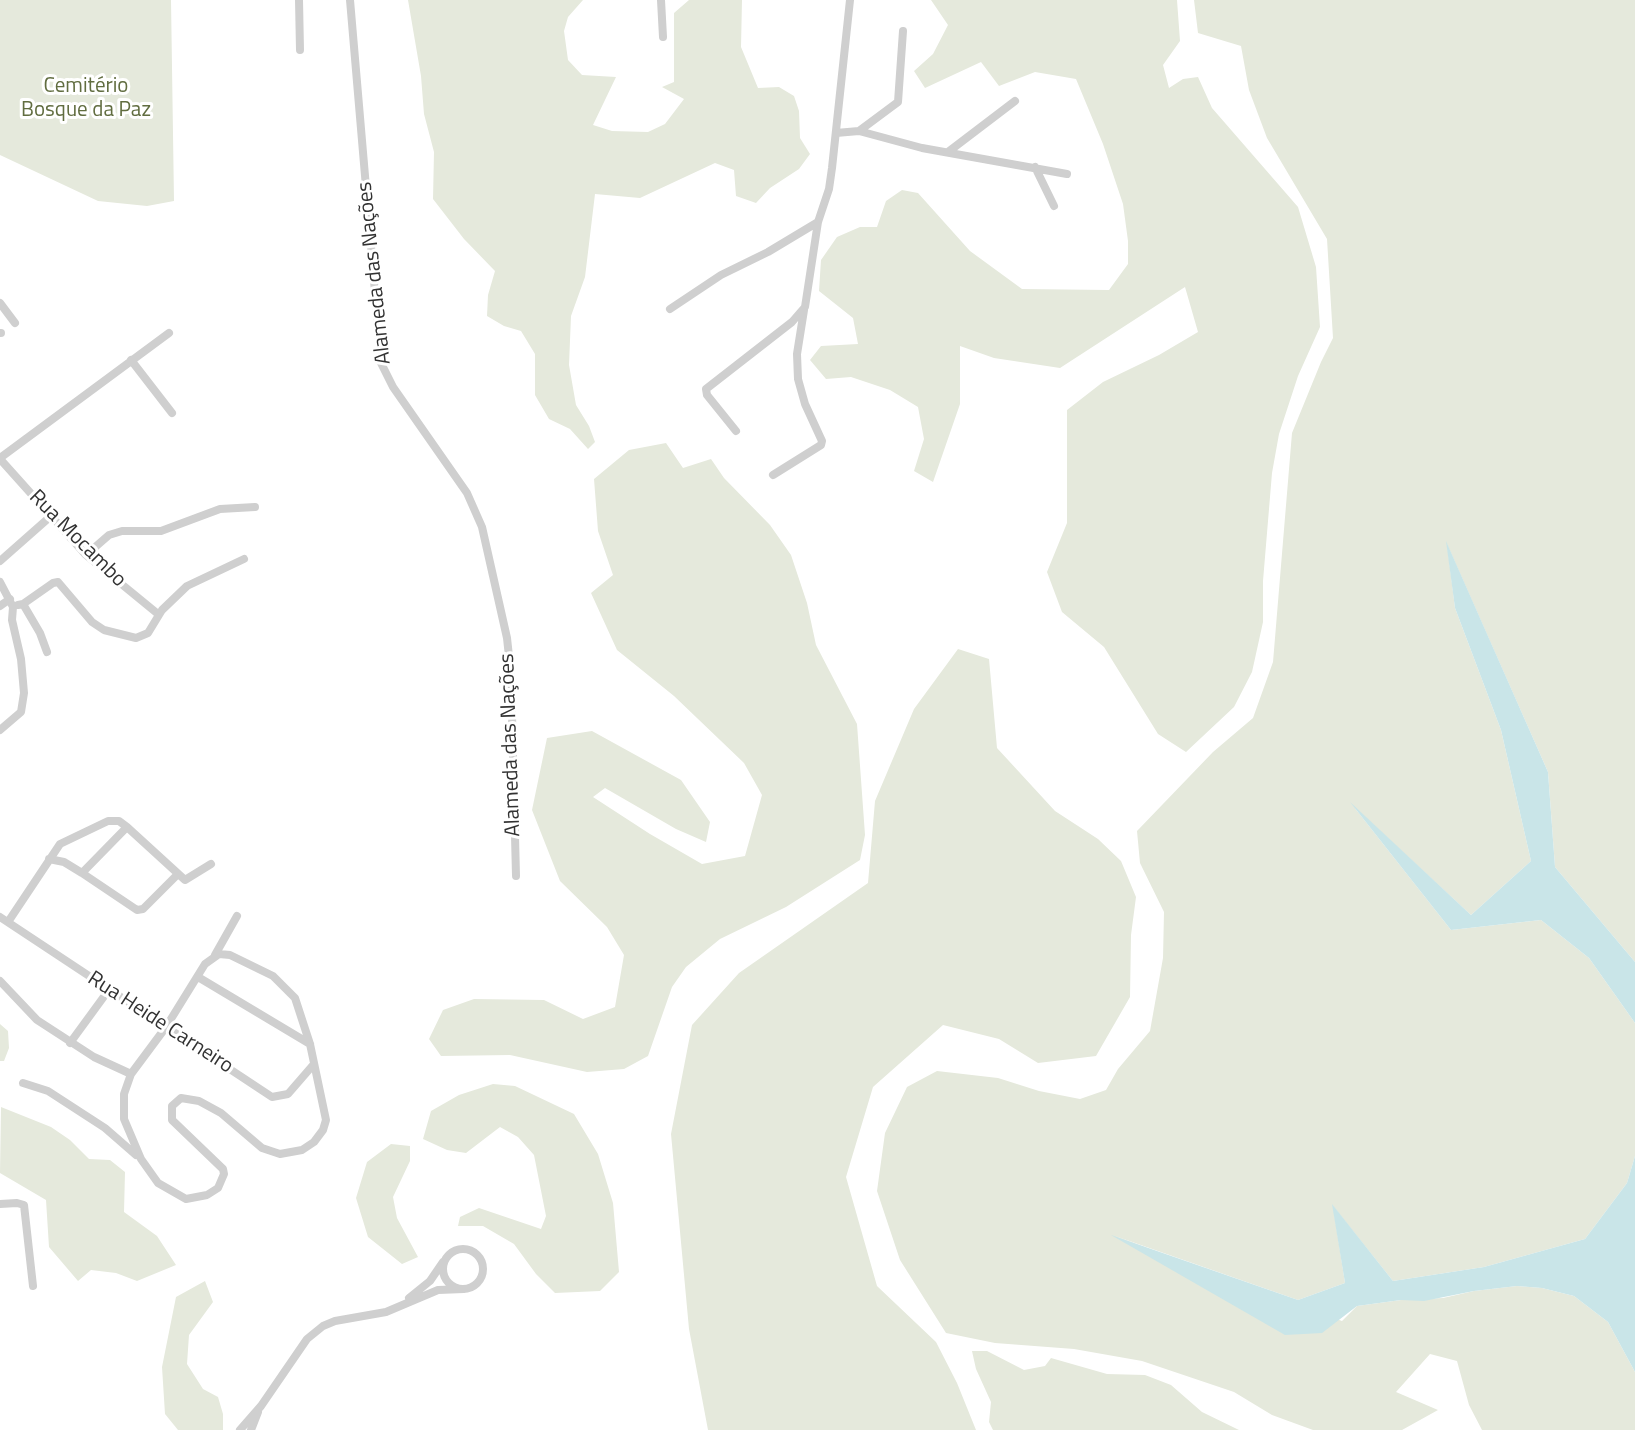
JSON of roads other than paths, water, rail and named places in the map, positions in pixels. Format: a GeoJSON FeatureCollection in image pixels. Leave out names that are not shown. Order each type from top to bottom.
{"type":"FeatureCollection","features":[{"type":"Feature","properties":{"kind":"street"},"geometry":{"type":"LineString","coordinates":[[299,0],[300,50]]}},
{"type":"Feature","properties":{"kind":"street","name":"Alameda das Nações"},"geometry":{"type":"LineString","coordinates":[[350,0],[381,363],[393,387],[467,493],[482,527],[507,638],[511,675],[516,876]]}},
{"type":"Feature","properties":{"kind":"street"},"geometry":{"type":"LineString","coordinates":[[661,0],[663,37]]}},
{"type":"Feature","properties":{"kind":"street"},"geometry":{"type":"LineString","coordinates":[[773,475],[821,446],[822,441],[805,404],[798,379],[797,354],[818,222],[829,189],[850,0]]}},
{"type":"Feature","properties":{"kind":"street"},"geometry":{"type":"LineString","coordinates":[[859,130],[898,102],[903,31]]}},
{"type":"Feature","properties":{"kind":"street"},"geometry":{"type":"LineString","coordinates":[[948,153],[1015,101]]}},
{"type":"Feature","properties":{"kind":"street"},"geometry":{"type":"LineString","coordinates":[[836,132],[859,130],[948,153],[1067,174]]}},
{"type":"Feature","properties":{"kind":"street"},"geometry":{"type":"LineString","coordinates":[[1035,167],[1054,206]]}},
{"type":"Feature","properties":{"kind":"street"},"geometry":{"type":"LineString","coordinates":[[670,309],[721,275],[768,252],[818,222]]}},
{"type":"Feature","properties":{"kind":"street"},"geometry":{"type":"LineString","coordinates":[[0,303],[15,323]]}},
{"type":"Feature","properties":{"kind":"street"},"geometry":{"type":"LineString","coordinates":[[736,431],[707,395],[706,389],[792,322],[805,307]]}},
{"type":"Feature","properties":{"kind":"street"},"geometry":{"type":"LineString","coordinates":[[0,458],[169,333]]}},
{"type":"Feature","properties":{"kind":"street"},"geometry":{"type":"LineString","coordinates":[[130,360],[172,412]]}},
{"type":"Feature","properties":{"kind":"street","name":"Rua Mocambo"},"geometry":{"type":"LineString","coordinates":[[0,458],[86,555],[158,614]]}},
{"type":"Feature","properties":{"kind":"street"},"geometry":{"type":"LineString","coordinates":[[86,555],[109,535],[122,531],[162,531],[220,509],[255,507]]}},
{"type":"Feature","properties":{"kind":"street"},"geometry":{"type":"LineString","coordinates":[[0,561],[51,516]]}},
{"type":"Feature","properties":{"kind":"street"},"geometry":{"type":"LineString","coordinates":[[0,606],[11,603],[23,604],[53,583],[60,584],[92,622],[116,634],[136,638],[143,636],[158,614],[178,593],[196,580],[244,559]]}},
{"type":"Feature","properties":{"kind":"street"},"geometry":{"type":"LineString","coordinates":[[0,730],[21,712],[24,693],[21,659],[12,620],[11,603],[2,585]]}},
{"type":"Feature","properties":{"kind":"street"},"geometry":{"type":"LineString","coordinates":[[23,604],[40,633],[47,652]]}},
{"type":"Feature","properties":{"kind":"street"},"geometry":{"type":"LineString","coordinates":[[4,920],[60,843],[108,821],[119,821],[177,875],[188,880],[211,864]]}},
{"type":"Feature","properties":{"kind":"street"},"geometry":{"type":"LineString","coordinates":[[82,873],[127,827]]}},
{"type":"Feature","properties":{"kind":"street"},"geometry":{"type":"LineString","coordinates":[[49,859],[64,862],[133,909],[143,909],[177,875]]}},
{"type":"Feature","properties":{"kind":"street"},"geometry":{"type":"LineString","coordinates":[[215,955],[230,955],[273,976],[288,989],[301,1011],[326,1120],[321,1134],[302,1150],[280,1154],[269,1152],[221,1113],[199,1101],[181,1098],[172,1106],[172,1120],[222,1169],[223,1178],[218,1188],[207,1196],[186,1199],[158,1183],[141,1159],[124,1119],[124,1094],[130,1074],[166,1027],[215,955],[237,916]]}},
{"type":"Feature","properties":{"kind":"street","name":"Rua Heide Carneiro"},"geometry":{"type":"LineString","coordinates":[[4,920],[108,991],[272,1097],[288,1094],[314,1064]]}},
{"type":"Feature","properties":{"kind":"street"},"geometry":{"type":"LineString","coordinates":[[198,977],[310,1044]]}},
{"type":"Feature","properties":{"kind":"street"},"geometry":{"type":"LineString","coordinates":[[0,981],[24,1009],[70,1042],[94,1058],[130,1074]]}},
{"type":"Feature","properties":{"kind":"street"},"geometry":{"type":"LineString","coordinates":[[70,1042],[108,991]]}},
{"type":"Feature","properties":{"kind":"street"},"geometry":{"type":"LineString","coordinates":[[23,1083],[48,1091],[105,1128],[141,1159]]}},
{"type":"Feature","properties":{"kind":"street"},"geometry":{"type":"LineString","coordinates":[[0,1204],[20,1203],[24,1205],[33,1286]]}},
{"type":"Feature","properties":{"kind":"street"},"geometry":{"type":"LineString","coordinates":[[240,1430],[261,1406],[307,1339],[323,1326],[335,1321],[386,1312],[438,1290],[464,1289],[476,1284],[483,1272],[480,1259],[465,1249],[452,1252],[422,1289],[402,1304]]}},
{"type":"Feature","properties":{"kind":"street"},"geometry":{"type":"LineString","coordinates":[[444,1261],[446,1280],[451,1285],[464,1289]]}},
{"type":"Feature","properties":{"kind":"street"},"geometry":{"type":"LineString","coordinates":[[251,1430],[261,1406]]}},
{"type":"Feature","properties":{"kind":"water"},"geometry":{"type":"Polygon","coordinates":[[[1446,541],[1548,772],[1555,867],[1635,962],[1635,1023],[1589,958],[1541,920],[1451,930],[1350,802],[1471,915],[1531,861],[1501,730],[1455,608],[1446,541]]]}},
{"type":"Feature","properties":{"kind":"water"},"geometry":{"type":"Polygon","coordinates":[[[1635,1156],[1635,1372],[1608,1322],[1574,1296],[1542,1288],[1517,1286],[1474,1291],[1424,1301],[1401,1300],[1357,1306],[1322,1333],[1285,1335],[1111,1235],[1298,1300],[1345,1283],[1332,1204],[1393,1281],[1484,1267],[1585,1239],[1627,1183],[1635,1156]]]}},
{"type":"Feature","properties":{"kind":"park label","name":"Cemitério Bosque da Paz"},"geometry":{"type":"Point","coordinates":[86,99]}}]}
